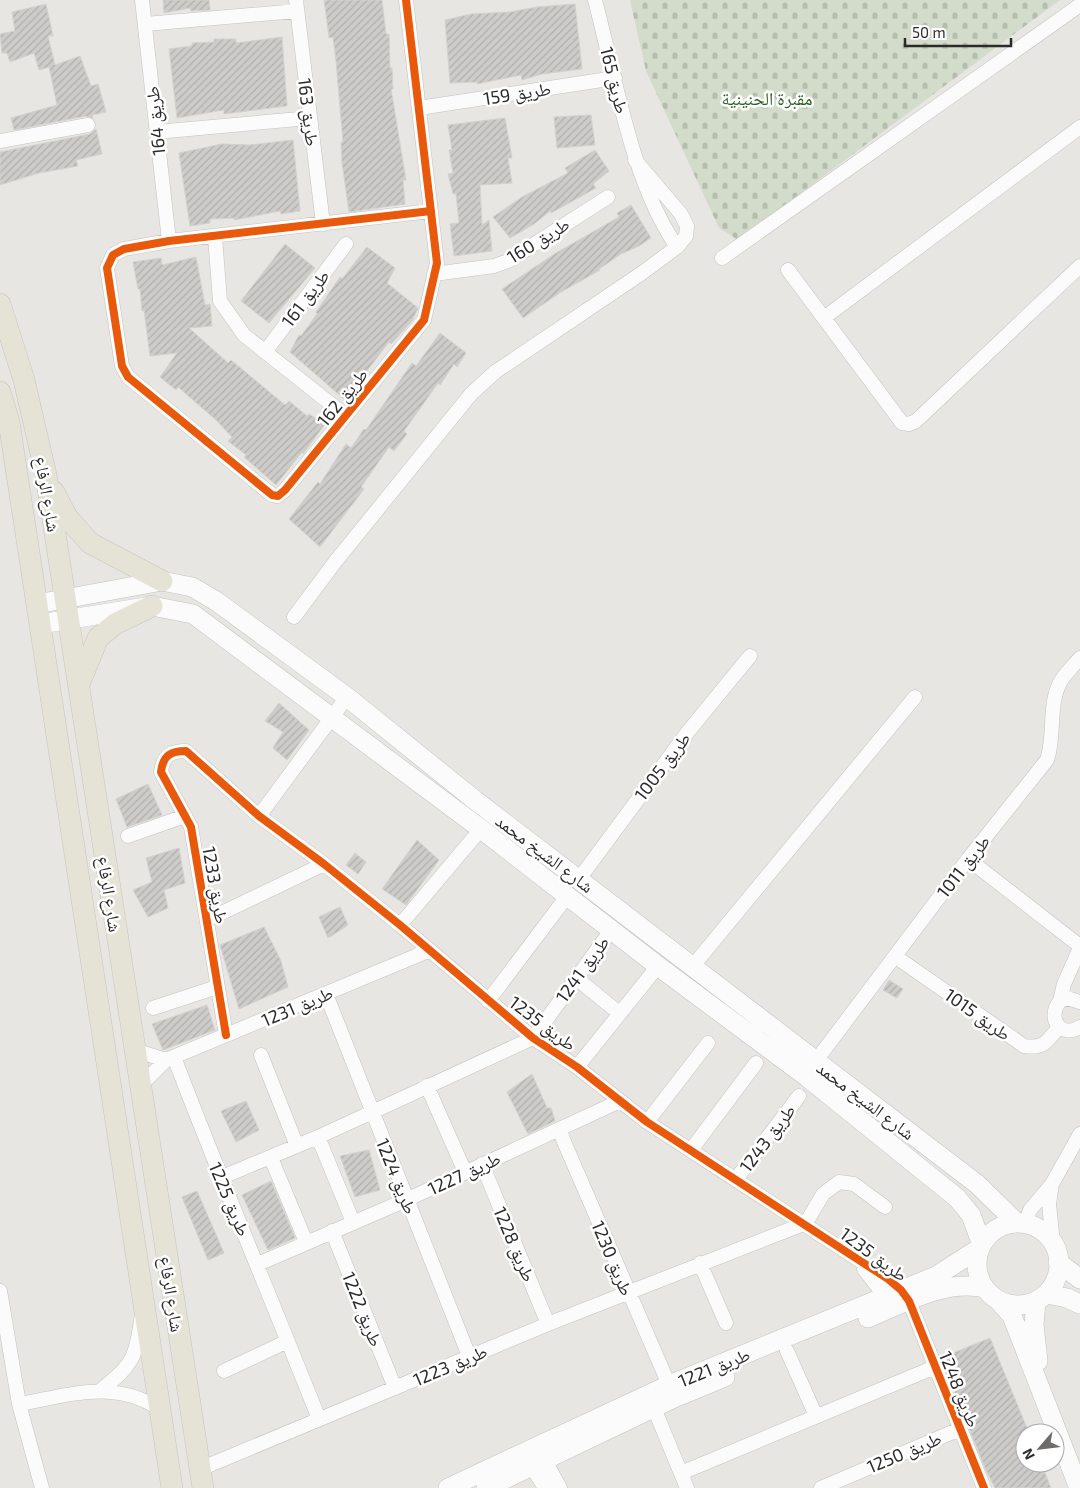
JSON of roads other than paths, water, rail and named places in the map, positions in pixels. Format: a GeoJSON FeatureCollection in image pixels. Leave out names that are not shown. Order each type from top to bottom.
{"type":"FeatureCollection","features":[{"type":"Feature","properties":{"kind":"main road","name":"شارع الرفاع"},"geometry":{"type":"LineString","coordinates":[[0,304],[24,380],[46,475],[201,1478]]}},
{"type":"Feature","properties":{"kind":"main road","name":"شارع الرفاع"},"geometry":{"type":"LineString","coordinates":[[0,392],[9,422],[172,1488]]}},
{"type":"Feature","properties":{"kind":"main road"},"geometry":{"type":"LineString","coordinates":[[46,475],[67,517],[79,534],[90,544],[116,559],[162,581]]}},
{"type":"Feature","properties":{"kind":"main road"},"geometry":{"type":"LineString","coordinates":[[78,689],[98,638],[114,624],[152,606]]}},
{"type":"Feature","properties":{"kind":"street","name":"طريق 164"},"geometry":{"type":"LineString","coordinates":[[142,0],[170,241]]}},
{"type":"Feature","properties":{"kind":"street","name":"طريق 162"},"geometry":{"type":"LineString","coordinates":[[170,241],[124,249],[113,255],[107,268],[122,366],[128,377],[272,495],[278,496],[285,490],[424,320],[436,263],[406,0]]}},
{"type":"Feature","properties":{"kind":"street","name":"طريق 165"},"geometry":{"type":"LineString","coordinates":[[595,0],[636,160],[662,222],[677,247],[686,236],[687,226],[681,214],[636,160]]}},
{"type":"Feature","properties":{"kind":"street"},"geometry":{"type":"LineString","coordinates":[[722,258],[1080,5]]}},
{"type":"Feature","properties":{"kind":"street"},"geometry":{"type":"LineString","coordinates":[[145,24],[296,6]]}},
{"type":"Feature","properties":{"kind":"street","name":"طريق 163"},"geometry":{"type":"LineString","coordinates":[[296,6],[323,224]]}},
{"type":"Feature","properties":{"kind":"street","name":"طريق 159"},"geometry":{"type":"LineString","coordinates":[[419,108],[615,78]]}},
{"type":"Feature","properties":{"kind":"street"},"geometry":{"type":"LineString","coordinates":[[156,132],[310,118]]}},
{"type":"Feature","properties":{"kind":"street"},"geometry":{"type":"LineString","coordinates":[[0,141],[88,125]]}},
{"type":"Feature","properties":{"kind":"street"},"geometry":{"type":"LineString","coordinates":[[825,317],[1080,127]]}},
{"type":"Feature","properties":{"kind":"street","name":"طريق 160"},"geometry":{"type":"LineString","coordinates":[[434,274],[494,266],[508,261],[608,197]]}},
{"type":"Feature","properties":{"kind":"street"},"geometry":{"type":"LineString","coordinates":[[170,241],[431,211]]}},
{"type":"Feature","properties":{"kind":"street"},"geometry":{"type":"LineString","coordinates":[[215,237],[220,301],[244,336],[346,416]]}},
{"type":"Feature","properties":{"kind":"street","name":"طريق 161"},"geometry":{"type":"LineString","coordinates":[[265,352],[346,244]]}},
{"type":"Feature","properties":{"kind":"street"},"geometry":{"type":"LineString","coordinates":[[294,617],[335,562],[471,394],[495,372],[677,247]]}},
{"type":"Feature","properties":{"kind":"street"},"geometry":{"type":"LineString","coordinates":[[788,270],[825,317],[902,423],[909,424],[916,421],[1080,266]]}},
{"type":"Feature","properties":{"kind":"street","name":"شارع الشيخ محمد"},"geometry":{"type":"LineString","coordinates":[[38,614],[67,609],[162,581],[192,587],[216,601],[347,698],[476,802],[977,1184],[1021,1223]]}},
{"type":"Feature","properties":{"kind":"street","name":"شارع الشيخ محمد"},"geometry":{"type":"LineString","coordinates":[[67,609],[152,606],[193,614],[612,928],[658,966],[807,1077],[958,1198],[971,1215],[981,1246]]}},
{"type":"Feature","properties":{"kind":"street","name":"طريق 1005"},"geometry":{"type":"LineString","coordinates":[[579,879],[687,733],[750,656]]}},
{"type":"Feature","properties":{"kind":"street","name":"طريق 1011"},"geometry":{"type":"LineString","coordinates":[[815,1062],[968,859],[1047,760],[1052,744],[1055,698],[1062,680],[1080,658]]}},
{"type":"Feature","properties":{"kind":"street"},"geometry":{"type":"LineString","coordinates":[[692,968],[915,697]]}},
{"type":"Feature","properties":{"kind":"street"},"geometry":{"type":"LineString","coordinates":[[259,816],[347,698]]}},
{"type":"Feature","properties":{"kind":"street","name":"طريق 1235"},"geometry":{"type":"LineString","coordinates":[[174,751],[186,752],[259,816],[324,864],[400,925],[532,1038],[577,1067],[647,1122],[806,1223],[854,1257],[896,1300]]}},
{"type":"Feature","properties":{"kind":"street","name":"طريق 1233"},"geometry":{"type":"LineString","coordinates":[[174,751],[166,757],[161,772],[191,827],[226,1035]]}},
{"type":"Feature","properties":{"kind":"street"},"geometry":{"type":"LineString","coordinates":[[128,836],[185,816]]}},
{"type":"Feature","properties":{"kind":"street"},"geometry":{"type":"LineString","coordinates":[[400,925],[481,828]]}},
{"type":"Feature","properties":{"kind":"street"},"geometry":{"type":"LineString","coordinates":[[968,859],[1080,947],[1064,984],[1060,1001],[1053,1014],[1055,1021],[1060,1027],[1072,1031],[1080,1027]]}},
{"type":"Feature","properties":{"kind":"street"},"geometry":{"type":"LineString","coordinates":[[208,920],[324,864]]}},
{"type":"Feature","properties":{"kind":"street","name":"طريق 1235"},"geometry":{"type":"LineString","coordinates":[[488,1001],[568,895]]}},
{"type":"Feature","properties":{"kind":"street","name":"طريق 1241"},"geometry":{"type":"LineString","coordinates":[[220,1178],[318,1137],[532,1038],[612,928]]}},
{"type":"Feature","properties":{"kind":"street","name":"طريق 1231"},"geometry":{"type":"LineString","coordinates":[[140,1086],[170,1059],[428,950]]}},
{"type":"Feature","properties":{"kind":"street","name":"طريق 1015"},"geometry":{"type":"LineString","coordinates":[[896,957],[1024,1046],[1036,1048],[1046,1044],[1060,1027]]}},
{"type":"Feature","properties":{"kind":"street","name":"طريق 1235"},"geometry":{"type":"LineString","coordinates":[[577,1067],[658,966]]}},
{"type":"Feature","properties":{"kind":"street"},"geometry":{"type":"LineString","coordinates":[[576,978],[619,1013]]}},
{"type":"Feature","properties":{"kind":"street"},"geometry":{"type":"LineString","coordinates":[[153,1008],[217,987]]}},
{"type":"Feature","properties":{"kind":"street","name":"طريق 1224"},"geometry":{"type":"LineString","coordinates":[[326,994],[406,1200],[470,1356]]}},
{"type":"Feature","properties":{"kind":"street"},"geometry":{"type":"LineString","coordinates":[[1060,1001],[1067,998],[1080,1002]]}},
{"type":"Feature","properties":{"kind":"street"},"geometry":{"type":"LineString","coordinates":[[647,1122],[708,1043]]}},
{"type":"Feature","properties":{"kind":"street"},"geometry":{"type":"LineString","coordinates":[[134,1050],[170,1059]]}},
{"type":"Feature","properties":{"kind":"street"},"geometry":{"type":"LineString","coordinates":[[262,1055],[297,1146]]}},
{"type":"Feature","properties":{"kind":"street","name":"طريق 1225"},"geometry":{"type":"LineString","coordinates":[[170,1059],[258,1264],[319,1419]]}},
{"type":"Feature","properties":{"kind":"street"},"geometry":{"type":"LineString","coordinates":[[691,1150],[756,1063]]}},
{"type":"Feature","properties":{"kind":"street"},"geometry":{"type":"LineString","coordinates":[[427,1086],[465,1172]]}},
{"type":"Feature","properties":{"kind":"street","name":"طريق 1243"},"geometry":{"type":"LineString","coordinates":[[736,1180],[799,1096]]}},
{"type":"Feature","properties":{"kind":"street","name":"طريق 1227"},"geometry":{"type":"LineString","coordinates":[[258,1264],[406,1200],[620,1101]]}},
{"type":"Feature","properties":{"kind":"street","name":"طريق 1230"},"geometry":{"type":"LineString","coordinates":[[559,1130],[669,1385]]}},
{"type":"Feature","properties":{"kind":"street"},"geometry":{"type":"LineString","coordinates":[[1021,1223],[1052,1184],[1080,1134]]}},
{"type":"Feature","properties":{"kind":"street"},"geometry":{"type":"LineString","coordinates":[[318,1137],[353,1222]]}},
{"type":"Feature","properties":{"kind":"street"},"geometry":{"type":"LineString","coordinates":[[271,1158],[306,1242]]}},
{"type":"Feature","properties":{"kind":"street","name":"طريق 1228"},"geometry":{"type":"LineString","coordinates":[[482,1164],[548,1324]]}},
{"type":"Feature","properties":{"kind":"street"},"geometry":{"type":"LineString","coordinates":[[806,1223],[823,1194],[839,1182],[854,1184],[885,1207]]}},
{"type":"Feature","properties":{"kind":"street"},"geometry":{"type":"LineString","coordinates":[[1052,1184],[1049,1204],[1053,1243],[1058,1262],[1055,1279],[1041,1297],[1035,1347],[1042,1377],[1080,1472]]}},
{"type":"Feature","properties":{"kind":"street","name":"طريق 1223"},"geometry":{"type":"LineString","coordinates":[[201,1478],[319,1419],[548,1324],[806,1223]]}},
{"type":"Feature","properties":{"kind":"street"},"geometry":{"type":"LineString","coordinates":[[1053,1243],[1041,1230],[1021,1223],[997,1229],[990,1233],[981,1246],[977,1262],[978,1276],[991,1294],[1012,1316],[1079,1488]]}},
{"type":"Feature","properties":{"kind":"street","name":"طريق 1222"},"geometry":{"type":"LineString","coordinates":[[332,1231],[395,1388]]}},
{"type":"Feature","properties":{"kind":"street","name":"طريق 1221"},"geometry":{"type":"LineString","coordinates":[[448,1488],[534,1457],[787,1351],[896,1300],[946,1271],[981,1246]]}},
{"type":"Feature","properties":{"kind":"street"},"geometry":{"type":"LineString","coordinates":[[1058,1262],[1080,1279]]}},
{"type":"Feature","properties":{"kind":"street"},"geometry":{"type":"LineString","coordinates":[[700,1263],[726,1323]]}},
{"type":"Feature","properties":{"kind":"street","name":"طريق 1221"},"geometry":{"type":"LineString","coordinates":[[486,1488],[534,1457],[669,1385],[896,1300],[956,1286],[991,1294]]}},
{"type":"Feature","properties":{"kind":"street"},"geometry":{"type":"LineString","coordinates":[[0,1291],[19,1404],[42,1488]]}},
{"type":"Feature","properties":{"kind":"street"},"geometry":{"type":"LineString","coordinates":[[991,1294],[1010,1304],[1024,1304],[1041,1297],[1067,1298],[1080,1304]]}},
{"type":"Feature","properties":{"kind":"street"},"geometry":{"type":"LineString","coordinates":[[101,1390],[121,1374],[134,1356],[144,1300]]}},
{"type":"Feature","properties":{"kind":"street","name":"طريق 1248"},"geometry":{"type":"LineString","coordinates":[[896,1300],[935,1367],[984,1488]]}},
{"type":"Feature","properties":{"kind":"street"},"geometry":{"type":"LineString","coordinates":[[224,1371],[288,1341]]}},
{"type":"Feature","properties":{"kind":"street"},"geometry":{"type":"LineString","coordinates":[[787,1351],[816,1416]]}},
{"type":"Feature","properties":{"kind":"street","name":"طريق 1248"},"geometry":{"type":"LineString","coordinates":[[681,1473],[935,1367]]}},
{"type":"Feature","properties":{"kind":"street"},"geometry":{"type":"LineString","coordinates":[[19,1404],[101,1390],[141,1398],[160,1409]]}},
{"type":"Feature","properties":{"kind":"street"},"geometry":{"type":"LineString","coordinates":[[654,1408],[687,1488]]}},
{"type":"Feature","properties":{"kind":"street","name":"طريق 1250"},"geometry":{"type":"LineString","coordinates":[[820,1488],[840,1484],[960,1429]]}},
{"type":"Feature","properties":{"kind":"street"},"geometry":{"type":"LineString","coordinates":[[534,1457],[545,1488]]}},
{"type":"Feature","properties":{"kind":"street"},"geometry":{"type":"LineString","coordinates":[[534,1457],[560,1488]]}},
{"type":"Feature","properties":{"kind":"park label","name":"مقبرة الحنينية"},"geometry":{"type":"Point","coordinates":[767,98]}}]}
